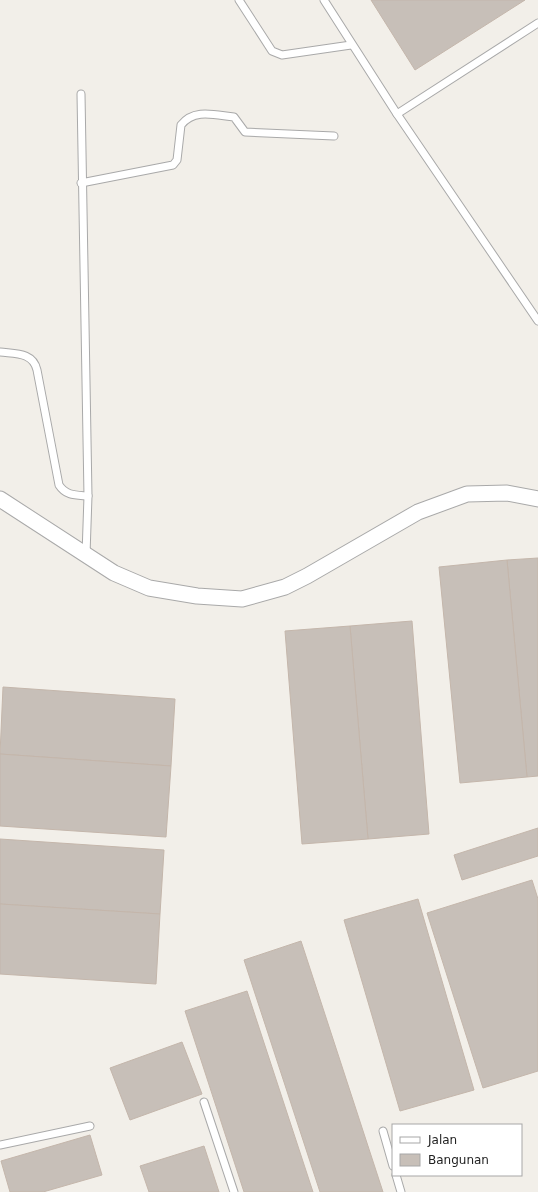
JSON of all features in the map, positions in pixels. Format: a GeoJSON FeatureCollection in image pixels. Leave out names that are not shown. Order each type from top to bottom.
{"type":"FeatureCollection","features":[{"type":"Feature","properties":{"kind":"street"},"geometry":{"type":"LineString","coordinates":[[0,499],[114,573],[150,588],[197,596],[242,599],[285,587],[307,576],[418,512],[467,494],[507,493],[538,499]]}},
{"type":"Feature","properties":{"kind":"lane"},"geometry":{"type":"LineString","coordinates":[[240,0],[272,51],[276,54],[282,55],[352,45]]}},
{"type":"Feature","properties":{"kind":"lane"},"geometry":{"type":"LineString","coordinates":[[324,0],[397,114],[538,321]]}},
{"type":"Feature","properties":{"kind":"lane"},"geometry":{"type":"LineString","coordinates":[[397,114],[538,24]]}},
{"type":"Feature","properties":{"kind":"lane"},"geometry":{"type":"LineString","coordinates":[[81,94],[81,183],[88,496],[86,556]]}},
{"type":"Feature","properties":{"kind":"lane"},"geometry":{"type":"LineString","coordinates":[[81,183],[173,165],[177,160],[181,125],[191,115],[199,114],[234,117],[244,131],[249,132],[334,136]]}},
{"type":"Feature","properties":{"kind":"lane"},"geometry":{"type":"LineString","coordinates":[[0,352],[28,356],[36,365],[59,485],[62,491],[68,494],[88,496]]}},
{"type":"Feature","properties":{"kind":"lane"},"geometry":{"type":"LineString","coordinates":[[204,1102],[234,1192]]}},
{"type":"Feature","properties":{"kind":"lane"},"geometry":{"type":"LineString","coordinates":[[0,1145],[90,1126]]}},
{"type":"Feature","properties":{"kind":"lane"},"geometry":{"type":"LineString","coordinates":[[383,1131],[392,1162]]}},
{"type":"Feature","properties":{"kind":"lane"},"geometry":{"type":"LineString","coordinates":[[396,1176],[401,1192]]}},
{"type":"Feature","properties":{"kind":"building"},"geometry":{"type":"Polygon","coordinates":[[[371,0],[525,0],[415,70],[371,0]]]}},
{"type":"Feature","properties":{"kind":"building"},"geometry":{"type":"Polygon","coordinates":[[[538,558],[538,776],[527,777],[507,560],[538,558]]]}},
{"type":"Feature","properties":{"kind":"building"},"geometry":{"type":"Polygon","coordinates":[[[507,560],[527,777],[460,783],[439,567],[507,560]]]}},
{"type":"Feature","properties":{"kind":"building"},"geometry":{"type":"Polygon","coordinates":[[[412,621],[429,834],[368,839],[350,626],[412,621]]]}},
{"type":"Feature","properties":{"kind":"building"},"geometry":{"type":"Polygon","coordinates":[[[350,626],[368,839],[302,844],[285,631],[350,626]]]}},
{"type":"Feature","properties":{"kind":"building"},"geometry":{"type":"Polygon","coordinates":[[[3,687],[175,699],[171,766],[0,754],[3,687]]]}},
{"type":"Feature","properties":{"kind":"building"},"geometry":{"type":"Polygon","coordinates":[[[0,754],[171,766],[166,837],[0,826],[0,754]]]}},
{"type":"Feature","properties":{"kind":"building"},"geometry":{"type":"Polygon","coordinates":[[[538,828],[538,856],[462,880],[454,855],[538,828]]]}},
{"type":"Feature","properties":{"kind":"building"},"geometry":{"type":"Polygon","coordinates":[[[0,839],[164,850],[160,914],[0,904],[0,839]]]}},
{"type":"Feature","properties":{"kind":"building"},"geometry":{"type":"Polygon","coordinates":[[[532,880],[538,899],[538,1071],[483,1088],[427,913],[532,880]]]}},
{"type":"Feature","properties":{"kind":"building"},"geometry":{"type":"Polygon","coordinates":[[[418,899],[474,1090],[400,1111],[344,920],[418,899]]]}},
{"type":"Feature","properties":{"kind":"building"},"geometry":{"type":"Polygon","coordinates":[[[0,904],[160,914],[156,984],[0,974],[0,904]]]}},
{"type":"Feature","properties":{"kind":"building"},"geometry":{"type":"Polygon","coordinates":[[[301,941],[383,1192],[320,1192],[244,960],[301,941]]]}},
{"type":"Feature","properties":{"kind":"building"},"geometry":{"type":"Polygon","coordinates":[[[247,991],[313,1192],[244,1192],[185,1011],[247,991]]]}},
{"type":"Feature","properties":{"kind":"building"},"geometry":{"type":"Polygon","coordinates":[[[182,1042],[202,1094],[130,1120],[110,1068],[182,1042]]]}},
{"type":"Feature","properties":{"kind":"building"},"geometry":{"type":"Polygon","coordinates":[[[90,1135],[102,1175],[43,1192],[10,1192],[1,1161],[90,1135]]]}},
{"type":"Feature","properties":{"kind":"building"},"geometry":{"type":"Polygon","coordinates":[[[204,1146],[219,1192],[149,1192],[140,1166],[204,1146]]]}}]}
